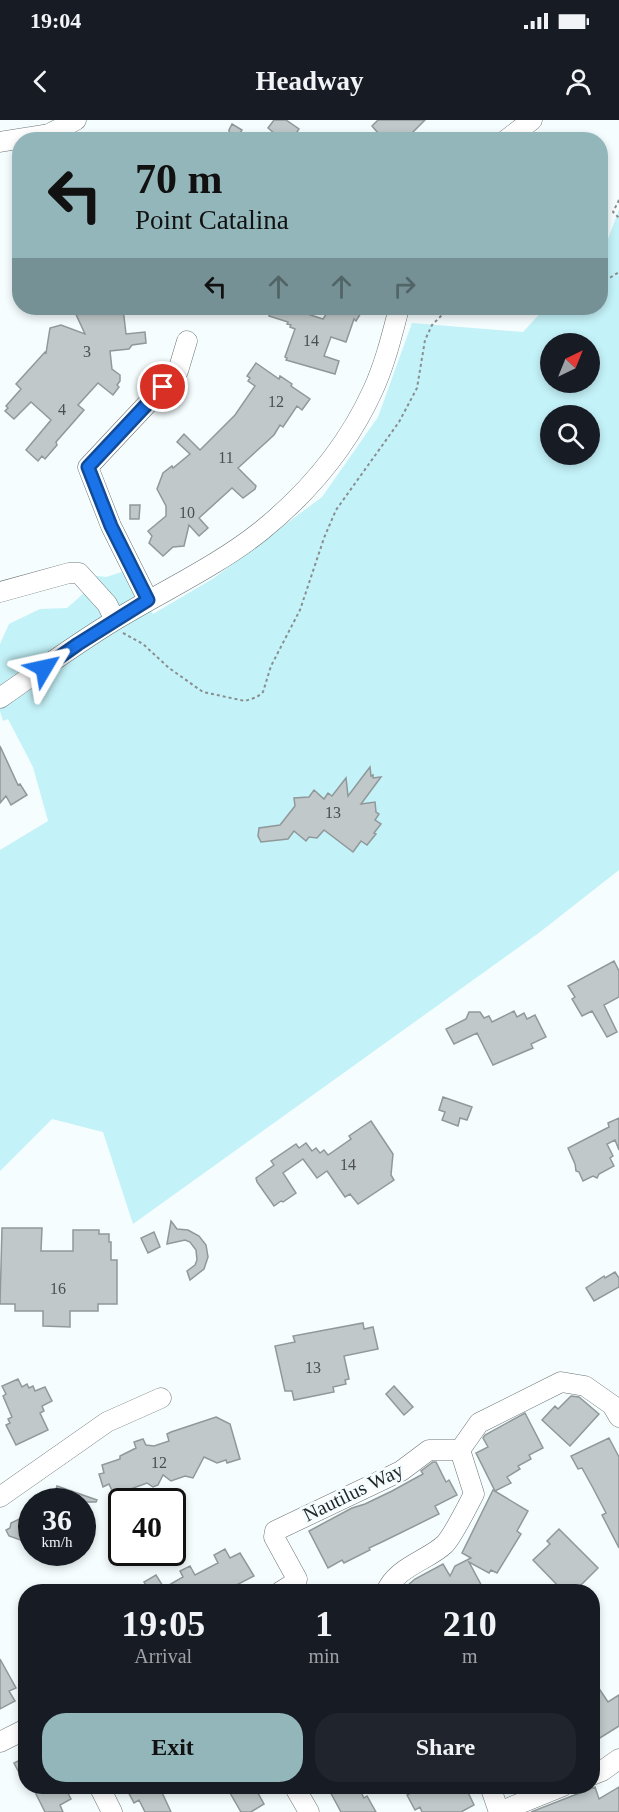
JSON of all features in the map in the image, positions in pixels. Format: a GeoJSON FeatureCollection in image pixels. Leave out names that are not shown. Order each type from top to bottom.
{"type":"FeatureCollection","features":[{"type":"Feature","properties":{"kind":"street"},"geometry":{"type":"LineString","coordinates":[[53,132],[76,120]]}},
{"type":"Feature","properties":{"kind":"street"},"geometry":{"type":"LineString","coordinates":[[516,132],[532,120]]}},
{"type":"Feature","properties":{"kind":"street"},"geometry":{"type":"LineString","coordinates":[[0,698],[115,620],[225,556],[295,502],[325,468],[351,431],[374,389],[397,315]]}},
{"type":"Feature","properties":{"kind":"street"},"geometry":{"type":"LineString","coordinates":[[148,600],[111,526],[88,467],[178,370],[187,341]]}},
{"type":"Feature","properties":{"kind":"street"},"geometry":{"type":"LineString","coordinates":[[0,592],[69,573],[79,573],[107,604],[115,620]]}},
{"type":"Feature","properties":{"kind":"street"},"geometry":{"type":"LineString","coordinates":[[390,1584],[401,1573],[445,1544],[474,1494],[460,1450],[479,1423],[561,1382],[585,1386],[615,1411]]}},
{"type":"Feature","properties":{"kind":"street"},"geometry":{"type":"LineString","coordinates":[[0,1497],[108,1422],[161,1398]]}},
{"type":"Feature","properties":{"kind":"street","name":"Nautilus Way"},"geometry":{"type":"LineString","coordinates":[[293,1584],[297,1578],[274,1537],[274,1531],[401,1471],[429,1450],[460,1450]]}},
{"type":"Feature","properties":{"kind":"street"},"geometry":{"type":"LineString","coordinates":[[0,1742],[18,1733]]}},
{"type":"Feature","properties":{"kind":"street"},"geometry":{"type":"LineString","coordinates":[[600,1772],[619,1759]]}},
{"type":"Feature","properties":{"kind":"street"},"geometry":{"type":"LineString","coordinates":[[103,1794],[112,1812]]}},
{"type":"Feature","properties":{"kind":"street"},"geometry":{"type":"LineString","coordinates":[[299,1794],[309,1812]]}},
{"type":"Feature","properties":{"kind":"street"},"geometry":{"type":"LineString","coordinates":[[493,1794],[499,1812],[543,1794]]}},
{"type":"Feature","properties":{"kind":"path"},"geometry":{"type":"LineString","coordinates":[[619,200],[613,212],[619,218]]}},
{"type":"Feature","properties":{"kind":"path"},"geometry":{"type":"LineString","coordinates":[[115,620],[123,632],[143,644],[169,668],[204,692],[244,701],[257,697],[263,692],[271,666],[300,610],[324,538],[336,510],[399,422],[417,388],[425,340],[432,325],[442,315]]}},
{"type":"Feature","properties":{"kind":"shaded area"},"geometry":{"type":"Polygon","coordinates":[[[619,210],[619,870],[540,932],[133,1224],[103,1132],[52,1119],[0,1171],[0,850],[48,821],[33,767],[8,719],[3,721],[0,711],[0,644],[9,624],[40,609],[67,608],[84,593],[90,575],[106,577],[125,571],[153,614],[214,578],[322,497],[378,417],[412,323],[523,332],[539,315],[608,315],[608,239],[619,210]]]}},
{"type":"Feature","properties":{"kind":"building"},"geometry":{"type":"Polygon","coordinates":[[[274,120],[286,120],[299,129],[297,132],[273,132],[268,128],[274,120]]]}},
{"type":"Feature","properties":{"kind":"building"},"geometry":{"type":"Polygon","coordinates":[[[378,120],[425,120],[413,132],[377,132],[372,126],[378,120]]]}},
{"type":"Feature","properties":{"kind":"building"},"geometry":{"type":"Polygon","coordinates":[[[232,124],[242,130],[229,132],[232,124]]]}},
{"type":"Feature","properties":{"kind":"building"},"geometry":{"type":"Polygon","coordinates":[[[76,315],[124,315],[126,334],[145,332],[146,343],[132,345],[129,349],[110,351],[112,369],[120,375],[117,385],[119,387],[113,395],[98,383],[78,405],[84,410],[56,442],[57,445],[45,459],[42,456],[38,461],[26,450],[51,420],[31,402],[14,419],[5,411],[8,408],[6,406],[21,389],[16,384],[46,353],[50,328],[61,325],[85,334],[76,315]]]}},
{"type":"Feature","properties":{"kind":"building"},"geometry":{"type":"Polygon","coordinates":[[[311,315],[323,319],[326,315],[360,315],[356,321],[354,319],[346,342],[331,337],[324,356],[339,361],[335,374],[286,360],[295,329],[287,324],[288,322],[269,316],[311,315]]]}},
{"type":"Feature","properties":{"kind":"building"},"geometry":{"type":"Polygon","coordinates":[[[256,363],[279,379],[280,376],[292,384],[291,386],[310,399],[302,410],[297,406],[283,427],[280,425],[274,435],[238,468],[256,486],[255,489],[243,498],[232,488],[199,518],[208,528],[199,536],[189,525],[184,546],[173,547],[163,556],[149,543],[152,536],[148,531],[166,516],[166,506],[157,489],[163,473],[190,454],[177,442],[184,434],[200,450],[235,415],[255,386],[248,381],[250,378],[247,376],[256,363]]]}},
{"type":"Feature","properties":{"kind":"building"},"geometry":{"type":"Polygon","coordinates":[[[130,505],[140,505],[139,519],[130,519],[130,505]]]}},
{"type":"Feature","properties":{"kind":"building"},"geometry":{"type":"Polygon","coordinates":[[[0,746],[18,785],[20,784],[27,795],[11,805],[6,796],[0,803],[0,746]]]}},
{"type":"Feature","properties":{"kind":"building"},"geometry":{"type":"Polygon","coordinates":[[[370,767],[373,778],[381,777],[361,804],[375,802],[376,812],[379,814],[375,820],[381,824],[367,845],[361,841],[353,852],[324,830],[317,838],[309,837],[306,841],[294,831],[288,839],[261,842],[258,836],[259,828],[280,825],[295,806],[294,798],[309,797],[314,790],[324,799],[328,793],[332,796],[346,778],[348,796],[370,767]]]}},
{"type":"Feature","properties":{"kind":"building"},"geometry":{"type":"Polygon","coordinates":[[[614,961],[619,971],[619,997],[604,1005],[617,1032],[607,1037],[592,1011],[582,1016],[572,999],[575,997],[568,986],[614,961]]]}},
{"type":"Feature","properties":{"kind":"building"},"geometry":{"type":"Polygon","coordinates":[[[514,1011],[517,1017],[524,1013],[527,1019],[535,1015],[546,1037],[531,1044],[533,1048],[493,1065],[477,1033],[454,1044],[446,1029],[466,1019],[469,1012],[480,1012],[484,1018],[489,1016],[492,1022],[514,1011]]]}},
{"type":"Feature","properties":{"kind":"building"},"geometry":{"type":"Polygon","coordinates":[[[443,1097],[472,1107],[467,1120],[460,1118],[458,1126],[442,1120],[445,1112],[439,1110],[443,1097]]]}},
{"type":"Feature","properties":{"kind":"building"},"geometry":{"type":"Polygon","coordinates":[[[619,1118],[619,1150],[615,1140],[607,1144],[613,1156],[610,1158],[614,1166],[599,1174],[597,1178],[593,1176],[583,1181],[579,1172],[576,1171],[568,1148],[609,1127],[608,1123],[619,1118]]]}},
{"type":"Feature","properties":{"kind":"building"},"geometry":{"type":"Polygon","coordinates":[[[371,1121],[393,1154],[391,1175],[394,1180],[358,1204],[350,1194],[345,1197],[327,1171],[317,1178],[303,1159],[283,1173],[296,1193],[283,1202],[274,1206],[257,1182],[256,1178],[274,1165],[271,1161],[296,1144],[299,1148],[306,1143],[312,1151],[316,1148],[320,1153],[324,1150],[328,1155],[351,1139],[349,1136],[371,1121]]]}},
{"type":"Feature","properties":{"kind":"building"},"geometry":{"type":"Polygon","coordinates":[[[171,1221],[177,1229],[188,1230],[199,1236],[206,1245],[208,1257],[204,1269],[190,1280],[187,1271],[195,1265],[196,1250],[190,1242],[185,1240],[167,1244],[171,1221]]]}},
{"type":"Feature","properties":{"kind":"building"},"geometry":{"type":"Polygon","coordinates":[[[2,1228],[42,1228],[41,1251],[73,1251],[73,1230],[99,1230],[99,1234],[109,1234],[111,1260],[117,1260],[117,1304],[98,1304],[98,1311],[70,1311],[70,1327],[43,1326],[43,1311],[15,1311],[15,1304],[0,1304],[2,1228]]]}},
{"type":"Feature","properties":{"kind":"building"},"geometry":{"type":"Polygon","coordinates":[[[154,1232],[160,1247],[148,1253],[141,1238],[154,1232]]]}},
{"type":"Feature","properties":{"kind":"building"},"geometry":{"type":"Polygon","coordinates":[[[615,1272],[619,1278],[619,1287],[594,1301],[586,1288],[604,1276],[605,1278],[615,1272]]]}},
{"type":"Feature","properties":{"kind":"building"},"geometry":{"type":"Polygon","coordinates":[[[363,1323],[364,1329],[373,1327],[378,1349],[344,1356],[349,1379],[345,1380],[346,1384],[333,1387],[334,1392],[294,1400],[292,1391],[285,1391],[275,1346],[295,1342],[293,1336],[363,1323]]]}},
{"type":"Feature","properties":{"kind":"building"},"geometry":{"type":"Polygon","coordinates":[[[18,1379],[22,1387],[27,1384],[29,1388],[33,1386],[35,1391],[45,1387],[52,1401],[42,1406],[44,1411],[40,1413],[48,1430],[16,1445],[6,1425],[10,1423],[8,1419],[12,1417],[3,1396],[6,1394],[2,1386],[18,1379]]]}},
{"type":"Feature","properties":{"kind":"building"},"geometry":{"type":"Polygon","coordinates":[[[394,1386],[413,1407],[404,1415],[386,1394],[394,1386]]]}},
{"type":"Feature","properties":{"kind":"building"},"geometry":{"type":"Polygon","coordinates":[[[571,1396],[579,1397],[599,1414],[570,1446],[542,1420],[555,1406],[558,1409],[571,1396]]]}},
{"type":"Feature","properties":{"kind":"building"},"geometry":{"type":"Polygon","coordinates":[[[525,1413],[543,1448],[529,1455],[531,1459],[518,1466],[520,1469],[507,1477],[511,1483],[495,1491],[476,1453],[488,1447],[483,1438],[485,1435],[525,1413]]]}},
{"type":"Feature","properties":{"kind":"building"},"geometry":{"type":"Polygon","coordinates":[[[216,1417],[230,1424],[240,1459],[217,1463],[204,1457],[193,1478],[185,1476],[171,1481],[163,1475],[158,1485],[153,1487],[147,1483],[133,1488],[111,1488],[109,1484],[103,1487],[99,1474],[104,1473],[102,1465],[120,1459],[120,1456],[136,1448],[134,1442],[143,1439],[146,1445],[154,1446],[169,1441],[167,1434],[216,1417]]]}},
{"type":"Feature","properties":{"kind":"building"},"geometry":{"type":"Polygon","coordinates":[[[609,1438],[619,1457],[619,1548],[602,1515],[606,1513],[593,1488],[582,1468],[578,1469],[571,1456],[609,1438]]]}},
{"type":"Feature","properties":{"kind":"building"},"geometry":{"type":"Polygon","coordinates":[[[436,1462],[446,1482],[449,1480],[457,1495],[435,1506],[439,1514],[369,1548],[370,1550],[344,1563],[342,1560],[328,1568],[309,1531],[423,1474],[421,1471],[436,1462]]]}},
{"type":"Feature","properties":{"kind":"building"},"geometry":{"type":"Polygon","coordinates":[[[493,1490],[528,1511],[517,1531],[521,1534],[497,1573],[491,1570],[489,1573],[469,1562],[481,1584],[409,1584],[443,1564],[450,1576],[455,1566],[471,1558],[462,1553],[493,1490]]]}},
{"type":"Feature","properties":{"kind":"building"},"geometry":{"type":"Polygon","coordinates":[[[18,1520],[18,1539],[9,1536],[6,1530],[10,1528],[11,1523],[18,1520]]]}},
{"type":"Feature","properties":{"kind":"building"},"geometry":{"type":"Polygon","coordinates":[[[559,1529],[598,1568],[582,1584],[556,1584],[533,1560],[550,1544],[547,1541],[559,1529]]]}},
{"type":"Feature","properties":{"kind":"building"},"geometry":{"type":"Polygon","coordinates":[[[225,1549],[230,1558],[240,1553],[254,1576],[238,1584],[171,1584],[183,1577],[180,1571],[190,1566],[195,1575],[218,1563],[214,1555],[225,1549]]]}},
{"type":"Feature","properties":{"kind":"building"},"geometry":{"type":"Polygon","coordinates":[[[156,1575],[162,1584],[145,1584],[144,1582],[156,1575]]]}},
{"type":"Feature","properties":{"kind":"building"},"geometry":{"type":"Polygon","coordinates":[[[0,1659],[16,1688],[9,1691],[15,1701],[0,1709],[0,1659]]]}},
{"type":"Feature","properties":{"kind":"building"},"geometry":{"type":"Polygon","coordinates":[[[600,1690],[608,1702],[619,1695],[619,1726],[600,1738],[600,1690]]]}},
{"type":"Feature","properties":{"kind":"building"},"geometry":{"type":"Polygon","coordinates":[[[619,1787],[619,1812],[531,1812],[577,1794],[597,1794],[599,1799],[619,1787]]]}},
{"type":"Feature","properties":{"kind":"building"},"geometry":{"type":"Polygon","coordinates":[[[36,1794],[68,1794],[71,1799],[60,1805],[63,1812],[45,1812],[36,1794]]]}},
{"type":"Feature","properties":{"kind":"building"},"geometry":{"type":"Polygon","coordinates":[[[129,1794],[163,1794],[171,1812],[145,1812],[139,1800],[134,1803],[129,1794]]]}},
{"type":"Feature","properties":{"kind":"building"},"geometry":{"type":"Polygon","coordinates":[[[231,1794],[258,1794],[264,1804],[251,1812],[241,1812],[231,1794]]]}},
{"type":"Feature","properties":{"kind":"building"},"geometry":{"type":"Polygon","coordinates":[[[331,1794],[362,1794],[364,1798],[367,1796],[376,1812],[341,1812],[331,1794]]]}},
{"type":"Feature","properties":{"kind":"building"},"geometry":{"type":"Polygon","coordinates":[[[469,1794],[474,1805],[461,1812],[422,1812],[420,1807],[415,1810],[407,1795],[469,1794]]]}},
{"type":"Feature","properties":{"kind":"route"},"geometry":{"type":"LineString","coordinates":[[44,668],[148,600],[111,526],[88,467],[163,387]]}}]}
